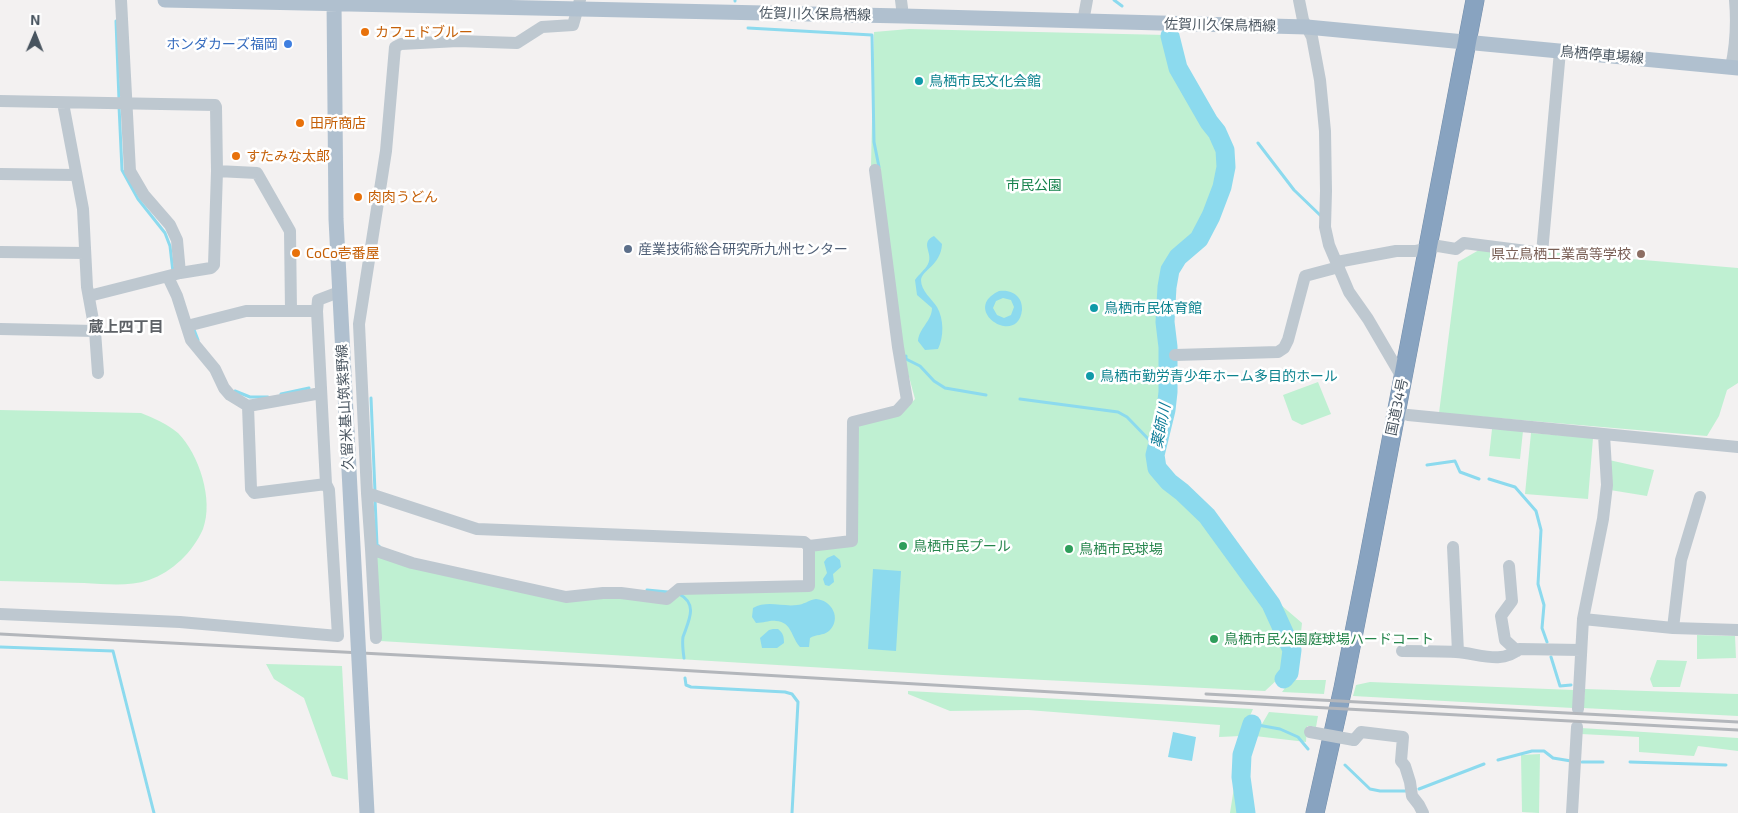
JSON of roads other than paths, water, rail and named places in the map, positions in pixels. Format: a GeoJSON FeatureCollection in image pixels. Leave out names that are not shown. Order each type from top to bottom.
{"type":"FeatureCollection","features":[{"type":"Feature","properties":{"kind":"highway","name":"国道34号"},"geometry":{"type":"LineString","coordinates":[[1315,813],[1343,688],[1475,0]]}},
{"type":"Feature","properties":{"kind":"main road","name":"佐賀川久保鳥栖線"},"geometry":{"type":"LineString","coordinates":[[165,0],[739,6],[903,16],[1308,27],[1466,42]]}},
{"type":"Feature","properties":{"kind":"main road","name":"久留米基山筑紫野線"},"geometry":{"type":"LineString","coordinates":[[334,2],[336,220],[367,813]]}},
{"type":"Feature","properties":{"kind":"main road","name":"鳥栖停車場線"},"geometry":{"type":"LineString","coordinates":[[1466,42],[1734,67]]}},
{"type":"Feature","properties":{"kind":"street"},"geometry":{"type":"LineString","coordinates":[[121,0],[120,104],[130,171],[144,195],[170,225],[177,240],[174,275],[177,296],[191,325],[191,340],[215,370],[230,395],[248,406],[321,393]]}},
{"type":"Feature","properties":{"kind":"street"},"geometry":{"type":"LineString","coordinates":[[901,0],[903,16]]}},
{"type":"Feature","properties":{"kind":"street"},"geometry":{"type":"LineString","coordinates":[[1083,22],[1087,0]]}},
{"type":"Feature","properties":{"kind":"street"},"geometry":{"type":"LineString","coordinates":[[1299,0],[1304,20],[1312,37],[1321,89],[1325,131],[1325,227],[1329,245],[1354,302],[1368,319],[1403,379]]}},
{"type":"Feature","properties":{"kind":"street"},"geometry":{"type":"LineString","coordinates":[[1734,67],[1737,22],[1735,0]]}},
{"type":"Feature","properties":{"kind":"street"},"geometry":{"type":"LineString","coordinates":[[376,638],[359,324],[386,151],[395,47],[400,44],[458,40],[517,43],[542,27],[573,25],[578,4]]}},
{"type":"Feature","properties":{"kind":"street"},"geometry":{"type":"LineString","coordinates":[[1175,355],[1278,352],[1284,348],[1288,340],[1305,276],[1338,264],[1396,251],[1427,249],[1438,246],[1456,249],[1464,243],[1542,253],[1560,51]]}},
{"type":"Feature","properties":{"kind":"street"},"geometry":{"type":"LineString","coordinates":[[0,101],[214,105],[216,107],[217,171],[214,265],[211,268],[89,296]]}},
{"type":"Feature","properties":{"kind":"street"},"geometry":{"type":"LineString","coordinates":[[63,103],[83,209],[85,253],[98,372]]}},
{"type":"Feature","properties":{"kind":"street"},"geometry":{"type":"LineString","coordinates":[[367,492],[477,530],[804,542],[809,546],[852,541],[854,422],[897,411],[907,400],[898,347],[875,170]]}},
{"type":"Feature","properties":{"kind":"street"},"geometry":{"type":"LineString","coordinates":[[217,171],[257,173],[288,227],[290,231],[291,311]]}},
{"type":"Feature","properties":{"kind":"street"},"geometry":{"type":"LineString","coordinates":[[0,174],[76,176]]}},
{"type":"Feature","properties":{"kind":"street"},"geometry":{"type":"LineString","coordinates":[[0,252],[85,253]]}},
{"type":"Feature","properties":{"kind":"street"},"geometry":{"type":"LineString","coordinates":[[0,614],[180,622],[338,636],[329,490],[326,484],[317,311],[318,300],[339,292]]}},
{"type":"Feature","properties":{"kind":"street"},"geometry":{"type":"LineString","coordinates":[[191,325],[246,312],[317,311]]}},
{"type":"Feature","properties":{"kind":"street"},"geometry":{"type":"LineString","coordinates":[[341,314],[361,314]]}},
{"type":"Feature","properties":{"kind":"street"},"geometry":{"type":"LineString","coordinates":[[0,329],[95,331]]}},
{"type":"Feature","properties":{"kind":"street"},"geometry":{"type":"LineString","coordinates":[[248,406],[251,489],[254,492],[326,484]]}},
{"type":"Feature","properties":{"kind":"street"},"geometry":{"type":"LineString","coordinates":[[1408,415],[1738,447]]}},
{"type":"Feature","properties":{"kind":"street"},"geometry":{"type":"LineString","coordinates":[[1578,709],[1582,619],[1607,485],[1604,434]]}},
{"type":"Feature","properties":{"kind":"street"},"geometry":{"type":"LineString","coordinates":[[1673,628],[1681,560],[1700,497]]}},
{"type":"Feature","properties":{"kind":"street"},"geometry":{"type":"LineString","coordinates":[[371,549],[412,563],[566,597],[621,593],[667,599],[679,588],[809,586],[809,546]]}},
{"type":"Feature","properties":{"kind":"street"},"geometry":{"type":"LineString","coordinates":[[1453,547],[1458,652]]}},
{"type":"Feature","properties":{"kind":"street"},"geometry":{"type":"LineString","coordinates":[[1509,566],[1512,601],[1501,616],[1505,640],[1517,651]]}},
{"type":"Feature","properties":{"kind":"street"},"geometry":{"type":"LineString","coordinates":[[1582,619],[1673,628],[1738,630]]}},
{"type":"Feature","properties":{"kind":"street"},"geometry":{"type":"LineString","coordinates":[[1402,651],[1458,652],[1484,657],[1513,656],[1519,649],[1581,650]]}},
{"type":"Feature","properties":{"kind":"street"},"geometry":{"type":"LineString","coordinates":[[1572,813],[1577,727]]}},
{"type":"Feature","properties":{"kind":"street"},"geometry":{"type":"LineString","coordinates":[[1310,732],[1354,740],[1361,732],[1403,737],[1401,761],[1405,766],[1412,796],[1423,813]]}},
{"type":"Feature","properties":{"kind":"water"},"geometry":{"type":"Polygon","coordinates":[[[934,236],[942,244],[941,251],[935,262],[922,276],[921,284],[939,312],[942,322],[942,334],[938,349],[925,350],[918,341],[930,317],[932,308],[917,295],[915,280],[928,264],[927,245],[934,236]]]}},
{"type":"Feature","properties":{"kind":"water"},"geometry":{"type":"Polygon","coordinates":[[[999,291],[1008,291],[1015,294],[1022,305],[1018,321],[1011,326],[1002,326],[994,322],[988,315],[985,307],[988,299],[999,291]],[[1003,298],[996,301],[993,308],[997,315],[1004,318],[1011,315],[1014,307],[1011,300],[1003,298]]]}},
{"type":"Feature","properties":{"kind":"water"},"geometry":{"type":"Polygon","coordinates":[[[834,555],[840,560],[841,567],[833,574],[834,582],[829,586],[825,585],[823,579],[827,573],[824,562],[827,558],[834,555]]]}},
{"type":"Feature","properties":{"kind":"water"},"geometry":{"type":"Polygon","coordinates":[[[873,569],[901,571],[896,651],[868,649],[873,569]]]}},
{"type":"Feature","properties":{"kind":"water"},"geometry":{"type":"Polygon","coordinates":[[[816,599],[822,600],[831,606],[835,621],[827,633],[810,638],[809,647],[800,647],[785,624],[774,621],[756,623],[752,617],[753,608],[764,604],[799,605],[816,599]]]}},
{"type":"Feature","properties":{"kind":"water"},"geometry":{"type":"Polygon","coordinates":[[[773,629],[778,629],[781,632],[784,643],[777,648],[762,648],[760,638],[773,629]]]}},
{"type":"Feature","properties":{"kind":"water"},"geometry":{"type":"Polygon","coordinates":[[[1173,732],[1196,737],[1192,761],[1168,757],[1173,732]]]}},
{"type":"Feature","properties":{"kind":"waterway"},"geometry":{"type":"LineString","coordinates":[[1114,0],[1122,6]]}},
{"type":"Feature","properties":{"kind":"waterway"},"geometry":{"type":"LineString","coordinates":[[116,21],[119,100]]}},
{"type":"Feature","properties":{"kind":"waterway"},"geometry":{"type":"LineString","coordinates":[[748,28],[872,35],[874,142],[879,167]]}},
{"type":"Feature","properties":{"kind":"waterway","name":"薬師川"},"geometry":{"type":"LineString","coordinates":[[1170,36],[1178,68],[1209,122],[1217,132],[1225,150],[1226,167],[1222,187],[1211,216],[1199,239],[1178,257],[1170,270],[1165,322],[1168,347],[1168,392],[1166,410],[1155,455],[1157,468],[1169,482],[1207,516],[1271,604],[1292,650],[1289,673],[1284,679]]}},
{"type":"Feature","properties":{"kind":"waterway"},"geometry":{"type":"LineString","coordinates":[[119,106],[122,170],[138,199],[165,233],[170,246],[173,272]]}},
{"type":"Feature","properties":{"kind":"waterway"},"geometry":{"type":"LineString","coordinates":[[1258,143],[1294,190],[1321,216]]}},
{"type":"Feature","properties":{"kind":"waterway"},"geometry":{"type":"LineString","coordinates":[[193,327],[198,340]]}},
{"type":"Feature","properties":{"kind":"waterway"},"geometry":{"type":"LineString","coordinates":[[906,356],[906,359],[920,366],[934,381],[945,388],[986,395]]}},
{"type":"Feature","properties":{"kind":"waterway"},"geometry":{"type":"LineString","coordinates":[[281,394],[309,388]]}},
{"type":"Feature","properties":{"kind":"waterway"},"geometry":{"type":"LineString","coordinates":[[235,391],[250,397],[268,397]]}},
{"type":"Feature","properties":{"kind":"waterway"},"geometry":{"type":"LineString","coordinates":[[371,398],[375,492]]}},
{"type":"Feature","properties":{"kind":"waterway"},"geometry":{"type":"LineString","coordinates":[[1020,399],[1118,412],[1127,417],[1157,448]]}},
{"type":"Feature","properties":{"kind":"waterway"},"geometry":{"type":"LineString","coordinates":[[1427,465],[1455,461],[1460,472],[1479,479]]}},
{"type":"Feature","properties":{"kind":"waterway"},"geometry":{"type":"LineString","coordinates":[[1489,479],[1515,487],[1536,511],[1541,530],[1538,584],[1544,605],[1542,628],[1547,642]]}},
{"type":"Feature","properties":{"kind":"waterway"},"geometry":{"type":"LineString","coordinates":[[375,499],[377,545],[379,546]]}},
{"type":"Feature","properties":{"kind":"waterway"},"geometry":{"type":"LineString","coordinates":[[647,590],[668,592]]}},
{"type":"Feature","properties":{"kind":"waterway"},"geometry":{"type":"LineString","coordinates":[[679,594],[689,603],[690,608],[689,619],[683,637],[684,658]]}},
{"type":"Feature","properties":{"kind":"waterway"},"geometry":{"type":"LineString","coordinates":[[0,647],[113,651],[154,813]]}},
{"type":"Feature","properties":{"kind":"waterway"},"geometry":{"type":"LineString","coordinates":[[1551,657],[1560,686],[1571,685]]}},
{"type":"Feature","properties":{"kind":"waterway"},"geometry":{"type":"LineString","coordinates":[[685,678],[686,685],[691,687],[785,692],[792,694],[798,702],[792,813]]}},
{"type":"Feature","properties":{"kind":"waterway"},"geometry":{"type":"LineString","coordinates":[[1252,724],[1280,729],[1298,737],[1308,749]]}},
{"type":"Feature","properties":{"kind":"waterway","name":"薬師川"},"geometry":{"type":"LineString","coordinates":[[1246,813],[1241,777],[1242,755],[1252,724]]}},
{"type":"Feature","properties":{"kind":"waterway"},"geometry":{"type":"LineString","coordinates":[[1498,760],[1532,751],[1544,751],[1553,758],[1571,761]]}},
{"type":"Feature","properties":{"kind":"waterway"},"geometry":{"type":"LineString","coordinates":[[1582,762],[1603,762]]}},
{"type":"Feature","properties":{"kind":"waterway"},"geometry":{"type":"LineString","coordinates":[[1630,762],[1726,765]]}},
{"type":"Feature","properties":{"kind":"waterway"},"geometry":{"type":"LineString","coordinates":[[1419,789],[1484,764]]}},
{"type":"Feature","properties":{"kind":"waterway"},"geometry":{"type":"LineString","coordinates":[[1345,765],[1370,789],[1406,791]]}},
{"type":"Feature","properties":{"kind":"railway"},"geometry":{"type":"LineString","coordinates":[[0,634],[609,666],[1738,730]]}},
{"type":"Feature","properties":{"kind":"railway"},"geometry":{"type":"LineString","coordinates":[[1206,694],[1738,722]]}},
{"type":"Feature","properties":{"kind":"place","name":"カフェドブルー"},"geometry":{"type":"Point","coordinates":[365,32]}},
{"type":"Feature","properties":{"kind":"place","name":"ホンダカーズ福岡"},"geometry":{"type":"Point","coordinates":[288,44]}},
{"type":"Feature","properties":{"kind":"place","name":"鳥栖市民文化会館"},"geometry":{"type":"Point","coordinates":[919,81]}},
{"type":"Feature","properties":{"kind":"place","name":"田所商店"},"geometry":{"type":"Point","coordinates":[300,123]}},
{"type":"Feature","properties":{"kind":"place","name":"すたみな太郎"},"geometry":{"type":"Point","coordinates":[236,156]}},
{"type":"Feature","properties":{"kind":"place","name":"肉肉うどん"},"geometry":{"type":"Point","coordinates":[358,197]}},
{"type":"Feature","properties":{"kind":"place","name":"産業技術総合研究所九州センター"},"geometry":{"type":"Point","coordinates":[628,249]}},
{"type":"Feature","properties":{"kind":"place","name":"CoCo壱番屋"},"geometry":{"type":"Point","coordinates":[296,253]}},
{"type":"Feature","properties":{"kind":"place","name":"県立鳥栖工業高等学校"},"geometry":{"type":"Point","coordinates":[1641,254]}},
{"type":"Feature","properties":{"kind":"place","name":"鳥栖市民体育館"},"geometry":{"type":"Point","coordinates":[1094,308]}},
{"type":"Feature","properties":{"kind":"place","name":"鳥栖市勤労青少年ホーム多目的ホール"},"geometry":{"type":"Point","coordinates":[1090,376]}},
{"type":"Feature","properties":{"kind":"place","name":"鳥栖市民プール"},"geometry":{"type":"Point","coordinates":[903,546]}},
{"type":"Feature","properties":{"kind":"place","name":"鳥栖市民球場"},"geometry":{"type":"Point","coordinates":[1069,549]}},
{"type":"Feature","properties":{"kind":"place","name":"鳥栖市民公園庭球場ハードコート"},"geometry":{"type":"Point","coordinates":[1214,639]}},
{"type":"Feature","properties":{"kind":"district","name":"蔵上四丁目"},"geometry":{"type":"Point","coordinates":[126,327]}},
{"type":"Feature","properties":{"kind":"park label","name":"市民公園"},"geometry":{"type":"Point","coordinates":[1034,185]}}]}
